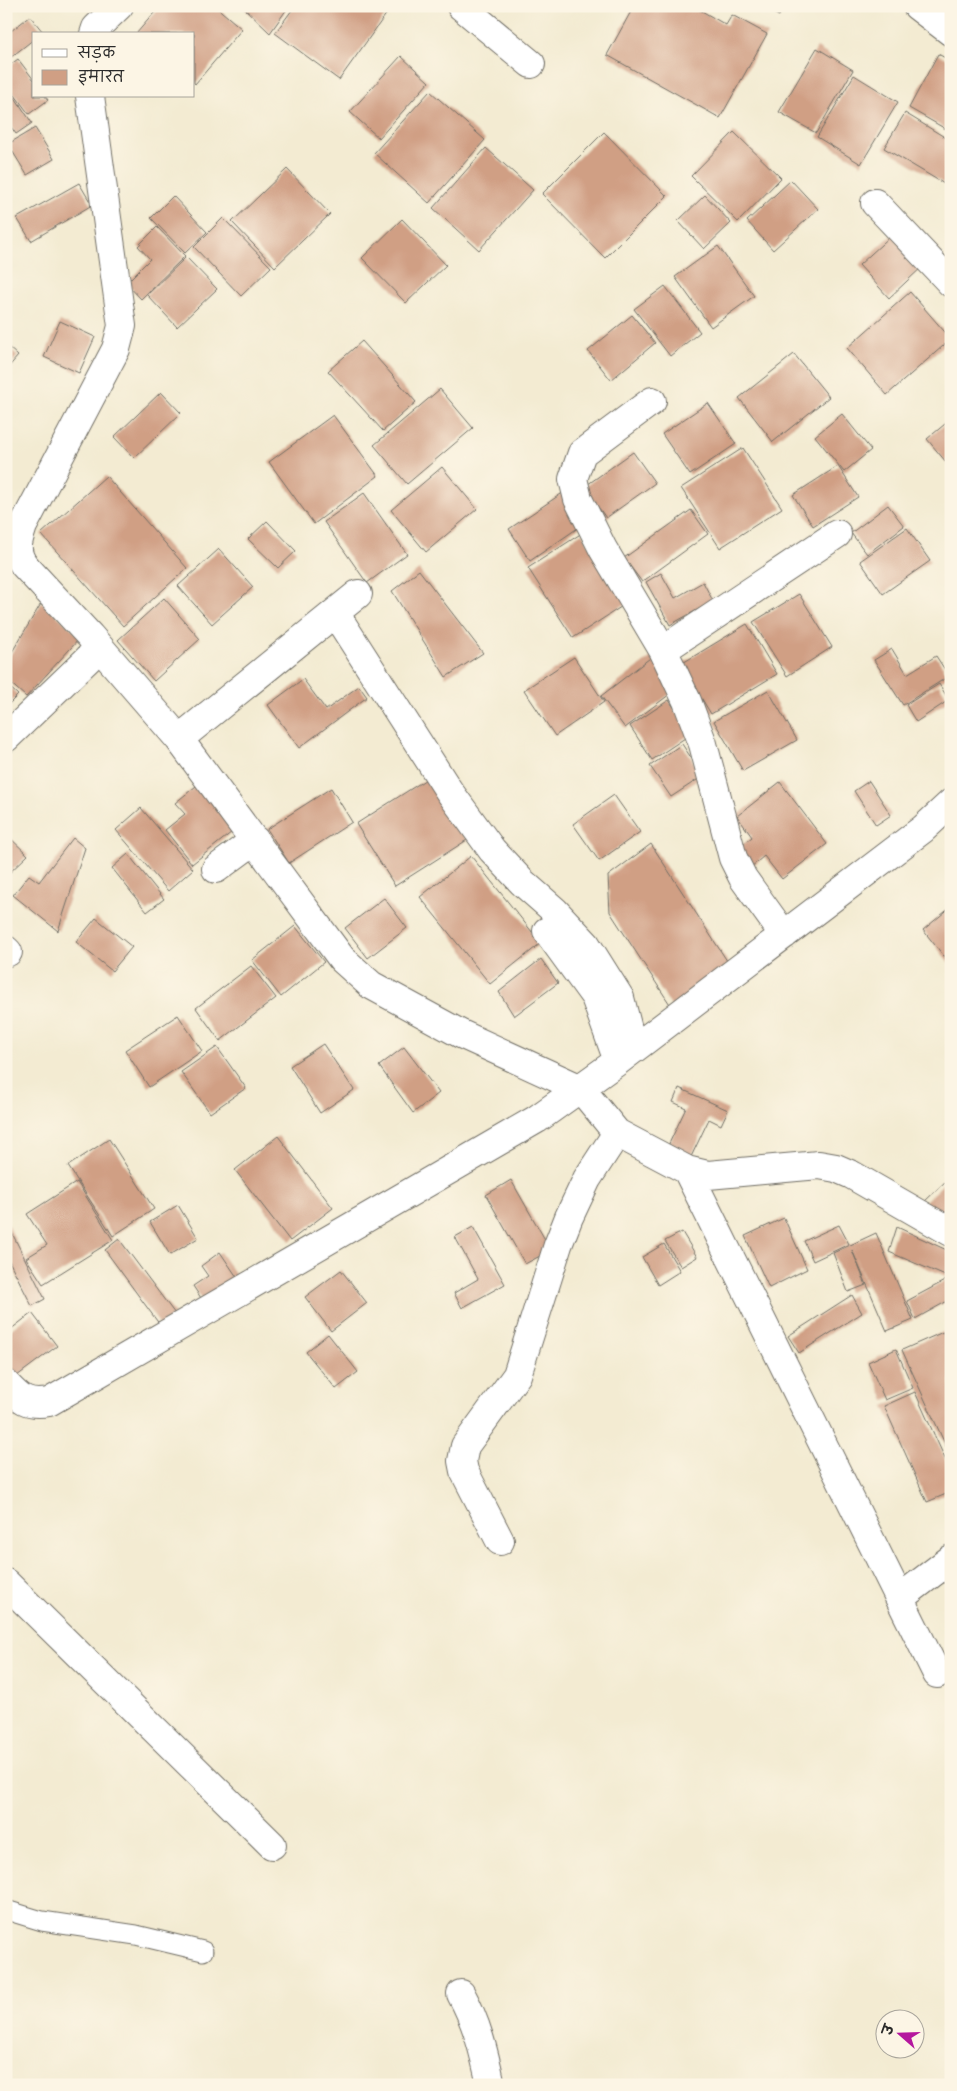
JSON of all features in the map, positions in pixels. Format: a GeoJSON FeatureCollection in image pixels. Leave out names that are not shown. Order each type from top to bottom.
{"type":"FeatureCollection","features":[{"type":"Feature","properties":{"kind":"street"},"geometry":{"type":"LineString","coordinates":[[95,32],[96,28],[119,6]]}},
{"type":"Feature","properties":{"kind":"street"},"geometry":{"type":"LineString","coordinates":[[462,6],[531,64]]}},
{"type":"Feature","properties":{"kind":"street"},"geometry":{"type":"LineString","coordinates":[[918,6],[951,32]]}},
{"type":"Feature","properties":{"kind":"street"},"geometry":{"type":"LineString","coordinates":[[90,98],[122,326],[116,349],[23,526],[17,544],[17,552],[24,565],[90,636],[179,739],[342,959],[372,985],[461,1034],[581,1089],[617,1133],[687,1170],[708,1175],[819,1165],[836,1168],[852,1175],[951,1232]]}},
{"type":"Feature","properties":{"kind":"street"},"geometry":{"type":"LineString","coordinates":[[875,203],[951,283]]}},
{"type":"Feature","properties":{"kind":"street"},"geometry":{"type":"LineString","coordinates":[[652,401],[582,453],[573,479],[578,499],[603,550],[662,650],[687,700],[704,744],[733,858],[743,878],[784,935]]}},
{"type":"Feature","properties":{"kind":"street"},"geometry":{"type":"LineString","coordinates":[[662,650],[838,534]]}},
{"type":"Feature","properties":{"kind":"street"},"geometry":{"type":"LineString","coordinates":[[179,739],[358,594]]}},
{"type":"Feature","properties":{"kind":"street"},"geometry":{"type":"LineString","coordinates":[[335,613],[449,791],[492,850],[586,944],[620,998],[625,1055]]}},
{"type":"Feature","properties":{"kind":"street"},"geometry":{"type":"LineString","coordinates":[[6,738],[88,659],[94,652],[96,644]]}},
{"type":"Feature","properties":{"kind":"street"},"geometry":{"type":"LineString","coordinates":[[6,1384],[27,1402],[36,1404],[49,1402],[536,1119],[581,1089],[923,830],[951,803]]}},
{"type":"Feature","properties":{"kind":"street"},"geometry":{"type":"LineString","coordinates":[[216,869],[255,840]]}},
{"type":"Feature","properties":{"kind":"street"},"geometry":{"type":"LineString","coordinates":[[548,931],[594,997],[625,1055]]}},
{"type":"Feature","properties":{"kind":"street"},"geometry":{"type":"LineString","coordinates":[[500,1541],[467,1478],[462,1460],[465,1446],[517,1375],[558,1245],[569,1217],[587,1179],[617,1133]]}},
{"type":"Feature","properties":{"kind":"street"},"geometry":{"type":"LineString","coordinates":[[687,1170],[937,1674]]}},
{"type":"Feature","properties":{"kind":"street"},"geometry":{"type":"LineString","coordinates":[[900,1598],[951,1559]]}},
{"type":"Feature","properties":{"kind":"street"},"geometry":{"type":"LineString","coordinates":[[6,1583],[272,1845]]}},
{"type":"Feature","properties":{"kind":"street"},"geometry":{"type":"LineString","coordinates":[[461,1994],[473,2016],[481,2037],[491,2085]]}},
{"type":"Feature","properties":{"kind":"lane"},"geometry":{"type":"LineString","coordinates":[[6,1910],[42,1921],[136,1935],[203,1951]]}},
{"type":"Feature","properties":{"kind":"building"},"geometry":{"type":"Polygon","coordinates":[[[160,6],[215,6],[242,29],[195,84],[195,32],[138,32],[160,6]]]}},
{"type":"Feature","properties":{"kind":"building"},"geometry":{"type":"Polygon","coordinates":[[[242,6],[289,6],[270,33],[242,6]]]}},
{"type":"Feature","properties":{"kind":"building"},"geometry":{"type":"Polygon","coordinates":[[[295,6],[392,6],[339,80],[275,33],[295,6]]]}},
{"type":"Feature","properties":{"kind":"building"},"geometry":{"type":"Polygon","coordinates":[[[634,6],[693,6],[726,25],[732,15],[767,34],[720,118],[607,55],[634,6]]]}},
{"type":"Feature","properties":{"kind":"building"},"geometry":{"type":"Polygon","coordinates":[[[760,6],[784,6],[779,16],[760,6]]]}},
{"type":"Feature","properties":{"kind":"building"},"geometry":{"type":"Polygon","coordinates":[[[30,16],[43,32],[32,32],[32,41],[6,61],[6,35],[30,16]]]}},
{"type":"Feature","properties":{"kind":"building"},"geometry":{"type":"Polygon","coordinates":[[[817,48],[853,70],[816,133],[779,112],[817,48]]]}},
{"type":"Feature","properties":{"kind":"building"},"geometry":{"type":"Polygon","coordinates":[[[938,54],[951,61],[951,132],[909,108],[938,54]]]}},
{"type":"Feature","properties":{"kind":"building"},"geometry":{"type":"Polygon","coordinates":[[[401,56],[429,82],[379,138],[350,112],[401,56]]]}},
{"type":"Feature","properties":{"kind":"building"},"geometry":{"type":"Polygon","coordinates":[[[18,59],[32,77],[32,98],[46,98],[48,100],[29,114],[6,83],[6,68],[18,59]]]}},
{"type":"Feature","properties":{"kind":"building"},"geometry":{"type":"Polygon","coordinates":[[[854,75],[898,102],[861,164],[817,137],[854,75]]]}},
{"type":"Feature","properties":{"kind":"building"},"geometry":{"type":"Polygon","coordinates":[[[6,84],[32,123],[16,134],[6,120],[6,84]]]}},
{"type":"Feature","properties":{"kind":"building"},"geometry":{"type":"Polygon","coordinates":[[[430,91],[485,140],[429,203],[374,153],[430,91]]]}},
{"type":"Feature","properties":{"kind":"building"},"geometry":{"type":"Polygon","coordinates":[[[905,113],[951,141],[951,188],[884,148],[905,113]]]}},
{"type":"Feature","properties":{"kind":"building"},"geometry":{"type":"Polygon","coordinates":[[[35,128],[54,159],[27,175],[8,144],[35,128]]]}},
{"type":"Feature","properties":{"kind":"building"},"geometry":{"type":"Polygon","coordinates":[[[604,132],[667,196],[605,258],[542,194],[604,132]]]}},
{"type":"Feature","properties":{"kind":"building"},"geometry":{"type":"Polygon","coordinates":[[[734,132],[781,178],[738,222],[691,176],[734,132]]]}},
{"type":"Feature","properties":{"kind":"building"},"geometry":{"type":"Polygon","coordinates":[[[486,148],[533,190],[479,250],[433,208],[486,148]]]}},
{"type":"Feature","properties":{"kind":"building"},"geometry":{"type":"Polygon","coordinates":[[[287,169],[330,214],[275,267],[232,222],[287,169]]]}},
{"type":"Feature","properties":{"kind":"building"},"geometry":{"type":"Polygon","coordinates":[[[791,180],[818,209],[773,250],[747,221],[791,180]]]}},
{"type":"Feature","properties":{"kind":"building"},"geometry":{"type":"Polygon","coordinates":[[[79,183],[92,205],[31,241],[17,218],[79,183]]]}},
{"type":"Feature","properties":{"kind":"building"},"geometry":{"type":"Polygon","coordinates":[[[705,195],[731,223],[704,249],[678,221],[705,195]]]}},
{"type":"Feature","properties":{"kind":"building"},"geometry":{"type":"Polygon","coordinates":[[[173,196],[207,232],[185,253],[151,218],[173,196]]]}},
{"type":"Feature","properties":{"kind":"building"},"geometry":{"type":"Polygon","coordinates":[[[223,218],[271,267],[241,296],[194,247],[223,218]]]}},
{"type":"Feature","properties":{"kind":"building"},"geometry":{"type":"Polygon","coordinates":[[[402,219],[446,265],[406,303],[362,258],[402,219]]]}},
{"type":"Feature","properties":{"kind":"building"},"geometry":{"type":"Polygon","coordinates":[[[157,227],[185,256],[141,299],[126,283],[150,259],[138,246],[157,227]]]}},
{"type":"Feature","properties":{"kind":"building"},"geometry":{"type":"Polygon","coordinates":[[[894,233],[924,265],[889,298],[859,265],[894,233]]]}},
{"type":"Feature","properties":{"kind":"building"},"geometry":{"type":"Polygon","coordinates":[[[718,246],[754,296],[711,327],[675,277],[718,246]]]}},
{"type":"Feature","properties":{"kind":"building"},"geometry":{"type":"Polygon","coordinates":[[[186,257],[217,289],[177,327],[147,295],[186,257]]]}},
{"type":"Feature","properties":{"kind":"building"},"geometry":{"type":"Polygon","coordinates":[[[665,286],[700,332],[670,356],[634,309],[665,286]]]}},
{"type":"Feature","properties":{"kind":"building"},"geometry":{"type":"Polygon","coordinates":[[[910,292],[951,339],[887,395],[847,348],[910,292]]]}},
{"type":"Feature","properties":{"kind":"building"},"geometry":{"type":"Polygon","coordinates":[[[632,315],[655,343],[611,380],[588,351],[632,315]]]}},
{"type":"Feature","properties":{"kind":"building"},"geometry":{"type":"Polygon","coordinates":[[[60,321],[95,337],[79,373],[44,357],[60,321]]]}},
{"type":"Feature","properties":{"kind":"building"},"geometry":{"type":"Polygon","coordinates":[[[362,341],[416,402],[383,431],[328,371],[362,341]]]}},
{"type":"Feature","properties":{"kind":"building"},"geometry":{"type":"Polygon","coordinates":[[[6,345],[18,356],[6,370],[6,345]]]}},
{"type":"Feature","properties":{"kind":"building"},"geometry":{"type":"Polygon","coordinates":[[[794,354],[829,397],[773,442],[739,398],[794,354]]]}},
{"type":"Feature","properties":{"kind":"building"},"geometry":{"type":"Polygon","coordinates":[[[440,389],[473,428],[407,484],[374,445],[440,389]]]}},
{"type":"Feature","properties":{"kind":"building"},"geometry":{"type":"Polygon","coordinates":[[[161,392],[181,413],[134,458],[114,437],[161,392]]]}},
{"type":"Feature","properties":{"kind":"building"},"geometry":{"type":"Polygon","coordinates":[[[708,403],[736,444],[690,475],[662,434],[708,403]]]}},
{"type":"Feature","properties":{"kind":"building"},"geometry":{"type":"Polygon","coordinates":[[[842,414],[871,450],[844,472],[815,436],[842,414]]]}},
{"type":"Feature","properties":{"kind":"building"},"geometry":{"type":"Polygon","coordinates":[[[333,415],[378,476],[314,524],[269,462],[333,415]]]}},
{"type":"Feature","properties":{"kind":"building"},"geometry":{"type":"Polygon","coordinates":[[[951,419],[951,468],[927,439],[951,419]]]}},
{"type":"Feature","properties":{"kind":"building"},"geometry":{"type":"Polygon","coordinates":[[[743,448],[782,508],[720,548],[681,488],[743,448]]]}},
{"type":"Feature","properties":{"kind":"building"},"geometry":{"type":"Polygon","coordinates":[[[633,452],[655,483],[606,518],[584,487],[633,452]]]}},
{"type":"Feature","properties":{"kind":"building"},"geometry":{"type":"Polygon","coordinates":[[[838,466],[858,497],[813,526],[793,495],[838,466]]]}},
{"type":"Feature","properties":{"kind":"building"},"geometry":{"type":"Polygon","coordinates":[[[442,467],[477,509],[426,552],[391,510],[442,467]]]}},
{"type":"Feature","properties":{"kind":"building"},"geometry":{"type":"Polygon","coordinates":[[[106,476],[187,568],[123,626],[41,534],[106,476]]]}},
{"type":"Feature","properties":{"kind":"building"},"geometry":{"type":"Polygon","coordinates":[[[564,492],[585,523],[530,561],[509,529],[564,492]]]}},
{"type":"Feature","properties":{"kind":"building"},"geometry":{"type":"Polygon","coordinates":[[[364,493],[407,554],[367,583],[324,522],[364,493]]]}},
{"type":"Feature","properties":{"kind":"building"},"geometry":{"type":"Polygon","coordinates":[[[888,505],[904,526],[867,554],[851,533],[888,505]]]}},
{"type":"Feature","properties":{"kind":"building"},"geometry":{"type":"Polygon","coordinates":[[[691,510],[708,534],[642,582],[624,558],[691,510]]]}},
{"type":"Feature","properties":{"kind":"building"},"geometry":{"type":"Polygon","coordinates":[[[267,521],[296,551],[278,568],[248,539],[267,521]]]}},
{"type":"Feature","properties":{"kind":"building"},"geometry":{"type":"Polygon","coordinates":[[[907,528],[930,561],[883,594],[860,561],[907,528]]]}},
{"type":"Feature","properties":{"kind":"building"},"geometry":{"type":"Polygon","coordinates":[[[582,533],[627,603],[573,638],[528,568],[582,533]]]}},
{"type":"Feature","properties":{"kind":"building"},"geometry":{"type":"Polygon","coordinates":[[[219,549],[253,587],[212,624],[178,586],[219,549]]]}},
{"type":"Feature","properties":{"kind":"building"},"geometry":{"type":"Polygon","coordinates":[[[419,570],[483,653],[446,677],[392,591],[419,570]]]}},
{"type":"Feature","properties":{"kind":"building"},"geometry":{"type":"Polygon","coordinates":[[[661,573],[675,598],[703,582],[713,601],[670,625],[646,582],[661,573]]]}},
{"type":"Feature","properties":{"kind":"building"},"geometry":{"type":"Polygon","coordinates":[[[799,594],[832,647],[787,676],[753,622],[799,594]]]}},
{"type":"Feature","properties":{"kind":"building"},"geometry":{"type":"Polygon","coordinates":[[[164,598],[200,639],[154,681],[118,640],[164,598]]]}},
{"type":"Feature","properties":{"kind":"building"},"geometry":{"type":"Polygon","coordinates":[[[42,602],[81,637],[26,697],[6,679],[6,662],[42,602]]]}},
{"type":"Feature","properties":{"kind":"building"},"geometry":{"type":"Polygon","coordinates":[[[747,624],[777,674],[711,714],[681,664],[747,624]]]}},
{"type":"Feature","properties":{"kind":"building"},"geometry":{"type":"Polygon","coordinates":[[[892,649],[907,674],[936,656],[949,676],[903,705],[874,660],[892,649]]]}},
{"type":"Feature","properties":{"kind":"building"},"geometry":{"type":"Polygon","coordinates":[[[654,655],[678,688],[625,728],[601,696],[654,655]]]}},
{"type":"Feature","properties":{"kind":"building"},"geometry":{"type":"Polygon","coordinates":[[[574,657],[604,702],[555,736],[524,690],[574,657]]]}},
{"type":"Feature","properties":{"kind":"building"},"geometry":{"type":"Polygon","coordinates":[[[303,679],[326,710],[359,686],[367,697],[299,748],[268,705],[303,679]]]}},
{"type":"Feature","properties":{"kind":"building"},"geometry":{"type":"Polygon","coordinates":[[[6,684],[18,695],[6,707],[6,684]]]}},
{"type":"Feature","properties":{"kind":"building"},"geometry":{"type":"Polygon","coordinates":[[[939,684],[949,700],[916,722],[906,705],[939,684]]]}},
{"type":"Feature","properties":{"kind":"building"},"geometry":{"type":"Polygon","coordinates":[[[768,690],[797,740],[743,771],[714,721],[768,690]]]}},
{"type":"Feature","properties":{"kind":"building"},"geometry":{"type":"Polygon","coordinates":[[[669,700],[691,734],[652,760],[630,726],[669,700]]]}},
{"type":"Feature","properties":{"kind":"building"},"geometry":{"type":"Polygon","coordinates":[[[682,744],[703,776],[671,797],[650,766],[682,744]]]}},
{"type":"Feature","properties":{"kind":"building"},"geometry":{"type":"Polygon","coordinates":[[[428,778],[467,840],[395,886],[356,824],[428,778]]]}},
{"type":"Feature","properties":{"kind":"building"},"geometry":{"type":"Polygon","coordinates":[[[869,781],[891,815],[876,825],[854,791],[869,781]]]}},
{"type":"Feature","properties":{"kind":"building"},"geometry":{"type":"Polygon","coordinates":[[[201,782],[237,828],[192,864],[165,830],[185,814],[175,803],[201,782]]]}},
{"type":"Feature","properties":{"kind":"building"},"geometry":{"type":"Polygon","coordinates":[[[780,782],[827,844],[782,879],[764,856],[750,868],[736,850],[752,837],[737,816],[780,782]]]}},
{"type":"Feature","properties":{"kind":"building"},"geometry":{"type":"Polygon","coordinates":[[[331,788],[352,822],[289,863],[267,829],[331,788]]]}},
{"type":"Feature","properties":{"kind":"building"},"geometry":{"type":"Polygon","coordinates":[[[614,795],[640,832],[599,861],[573,824],[614,795]]]}},
{"type":"Feature","properties":{"kind":"building"},"geometry":{"type":"Polygon","coordinates":[[[141,808],[193,869],[168,891],[116,830],[141,808]]]}},
{"type":"Feature","properties":{"kind":"building"},"geometry":{"type":"Polygon","coordinates":[[[6,834],[28,855],[6,876],[6,834]]]}},
{"type":"Feature","properties":{"kind":"building"},"geometry":{"type":"Polygon","coordinates":[[[73,838],[85,848],[58,931],[13,895],[29,875],[39,882],[73,838]]]}},
{"type":"Feature","properties":{"kind":"building"},"geometry":{"type":"Polygon","coordinates":[[[651,844],[733,970],[673,1009],[610,912],[608,876],[651,844]]]}},
{"type":"Feature","properties":{"kind":"building"},"geometry":{"type":"Polygon","coordinates":[[[128,854],[164,899],[147,912],[112,868],[128,854]]]}},
{"type":"Feature","properties":{"kind":"building"},"geometry":{"type":"Polygon","coordinates":[[[471,856],[541,943],[490,984],[420,897],[471,856]]]}},
{"type":"Feature","properties":{"kind":"building"},"geometry":{"type":"Polygon","coordinates":[[[384,898],[407,928],[368,958],[345,928],[384,898]]]}},
{"type":"Feature","properties":{"kind":"building"},"geometry":{"type":"Polygon","coordinates":[[[951,907],[951,965],[923,930],[951,907]]]}},
{"type":"Feature","properties":{"kind":"building"},"geometry":{"type":"Polygon","coordinates":[[[96,918],[132,947],[112,971],[76,942],[96,918]]]}},
{"type":"Feature","properties":{"kind":"building"},"geometry":{"type":"Polygon","coordinates":[[[295,926],[324,962],[281,997],[252,960],[295,926]]]}},
{"type":"Feature","properties":{"kind":"building"},"geometry":{"type":"Polygon","coordinates":[[[541,959],[558,983],[514,1016],[499,992],[541,959]]]}},
{"type":"Feature","properties":{"kind":"building"},"geometry":{"type":"Polygon","coordinates":[[[251,966],[276,998],[220,1041],[196,1008],[251,966]]]}},
{"type":"Feature","properties":{"kind":"building"},"geometry":{"type":"Polygon","coordinates":[[[178,1015],[202,1051],[149,1087],[125,1050],[178,1015]]]}},
{"type":"Feature","properties":{"kind":"building"},"geometry":{"type":"Polygon","coordinates":[[[323,1044],[354,1090],[320,1113],[290,1066],[323,1044]]]}},
{"type":"Feature","properties":{"kind":"building"},"geometry":{"type":"Polygon","coordinates":[[[217,1047],[246,1088],[210,1113],[181,1072],[217,1047]]]}},
{"type":"Feature","properties":{"kind":"building"},"geometry":{"type":"Polygon","coordinates":[[[404,1047],[439,1093],[413,1113],[379,1066],[404,1047]]]}},
{"type":"Feature","properties":{"kind":"building"},"geometry":{"type":"Polygon","coordinates":[[[679,1088],[728,1110],[721,1125],[709,1119],[690,1159],[667,1148],[686,1108],[673,1102],[679,1088]]]}},
{"type":"Feature","properties":{"kind":"building"},"geometry":{"type":"Polygon","coordinates":[[[278,1136],[333,1208],[290,1241],[235,1170],[278,1136]]]}},
{"type":"Feature","properties":{"kind":"building"},"geometry":{"type":"Polygon","coordinates":[[[109,1139],[154,1209],[113,1236],[68,1166],[109,1139]]]}},
{"type":"Feature","properties":{"kind":"building"},"geometry":{"type":"Polygon","coordinates":[[[951,1176],[951,1217],[921,1205],[951,1176]]]}},
{"type":"Feature","properties":{"kind":"building"},"geometry":{"type":"Polygon","coordinates":[[[511,1180],[551,1250],[525,1264],[486,1195],[511,1180]]]}},
{"type":"Feature","properties":{"kind":"building"},"geometry":{"type":"Polygon","coordinates":[[[77,1182],[113,1240],[43,1284],[26,1258],[47,1245],[27,1214],[77,1182]]]}},
{"type":"Feature","properties":{"kind":"building"},"geometry":{"type":"Polygon","coordinates":[[[178,1205],[198,1238],[170,1255],[150,1222],[178,1205]]]}},
{"type":"Feature","properties":{"kind":"building"},"geometry":{"type":"Polygon","coordinates":[[[784,1218],[807,1269],[769,1288],[745,1236],[784,1218]]]}},
{"type":"Feature","properties":{"kind":"building"},"geometry":{"type":"Polygon","coordinates":[[[6,1221],[45,1299],[32,1306],[6,1255],[6,1221]]]}},
{"type":"Feature","properties":{"kind":"building"},"geometry":{"type":"Polygon","coordinates":[[[839,1225],[849,1244],[813,1261],[804,1241],[839,1225]]]}},
{"type":"Feature","properties":{"kind":"building"},"geometry":{"type":"Polygon","coordinates":[[[473,1227],[505,1284],[462,1308],[454,1293],[478,1279],[455,1237],[473,1227]]]}},
{"type":"Feature","properties":{"kind":"building"},"geometry":{"type":"Polygon","coordinates":[[[897,1227],[951,1252],[951,1299],[915,1319],[907,1301],[950,1278],[889,1252],[897,1227]]]}},
{"type":"Feature","properties":{"kind":"building"},"geometry":{"type":"Polygon","coordinates":[[[682,1232],[697,1257],[681,1267],[665,1241],[682,1232]]]}},
{"type":"Feature","properties":{"kind":"building"},"geometry":{"type":"Polygon","coordinates":[[[876,1233],[913,1320],[887,1331],[852,1250],[866,1285],[848,1292],[833,1253],[876,1233]]]}},
{"type":"Feature","properties":{"kind":"building"},"geometry":{"type":"Polygon","coordinates":[[[119,1239],[175,1314],[160,1325],[105,1250],[119,1239]]]}},
{"type":"Feature","properties":{"kind":"building"},"geometry":{"type":"Polygon","coordinates":[[[664,1244],[680,1271],[658,1285],[642,1257],[664,1244]]]}},
{"type":"Feature","properties":{"kind":"building"},"geometry":{"type":"Polygon","coordinates":[[[220,1252],[239,1280],[205,1304],[193,1286],[208,1276],[201,1266],[220,1252]]]}},
{"type":"Feature","properties":{"kind":"building"},"geometry":{"type":"Polygon","coordinates":[[[341,1270],[367,1303],[331,1331],[305,1297],[341,1270]]]}},
{"type":"Feature","properties":{"kind":"building"},"geometry":{"type":"Polygon","coordinates":[[[852,1295],[862,1313],[799,1353],[788,1336],[852,1295]]]}},
{"type":"Feature","properties":{"kind":"building"},"geometry":{"type":"Polygon","coordinates":[[[32,1313],[57,1346],[9,1382],[6,1379],[6,1333],[32,1313]]]}},
{"type":"Feature","properties":{"kind":"building"},"geometry":{"type":"Polygon","coordinates":[[[943,1332],[951,1349],[951,1457],[902,1350],[943,1332]]]}},
{"type":"Feature","properties":{"kind":"building"},"geometry":{"type":"Polygon","coordinates":[[[328,1334],[358,1372],[336,1389],[306,1352],[328,1334]]]}},
{"type":"Feature","properties":{"kind":"building"},"geometry":{"type":"Polygon","coordinates":[[[896,1349],[913,1388],[885,1400],[868,1362],[896,1349]]]}},
{"type":"Feature","properties":{"kind":"building"},"geometry":{"type":"Polygon","coordinates":[[[915,1392],[951,1472],[951,1492],[927,1502],[884,1406],[915,1392]]]}}]}
